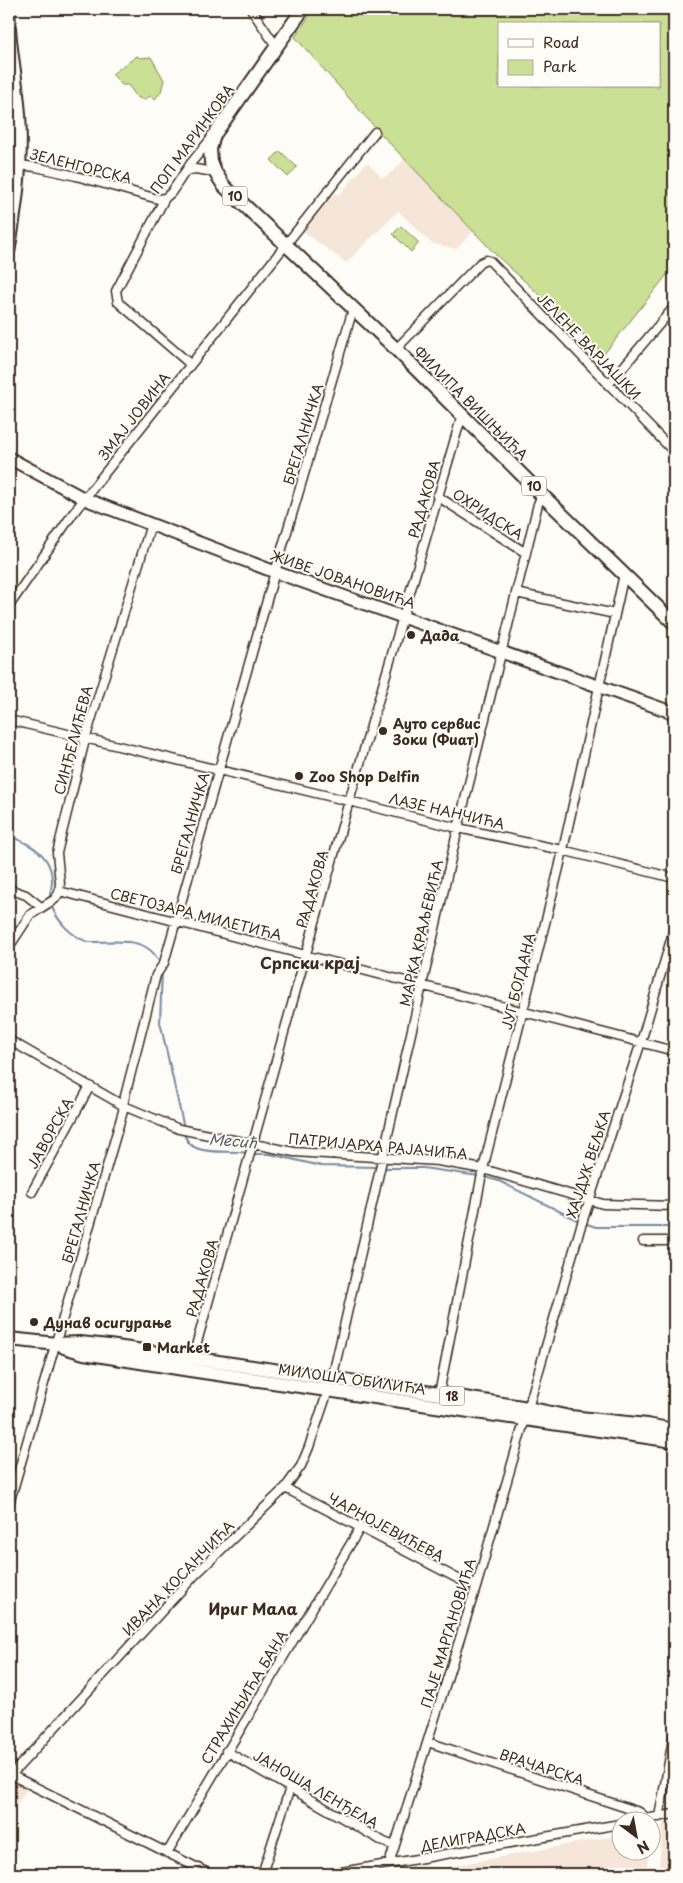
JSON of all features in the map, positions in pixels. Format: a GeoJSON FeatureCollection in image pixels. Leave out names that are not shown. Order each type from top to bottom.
{"type":"FeatureCollection","features":[{"type":"Feature","properties":{"kind":"main road","name":"10"},"geometry":{"type":"LineString","coordinates":[[276,46],[303,9]]}},
{"type":"Feature","properties":{"kind":"main road","name":"ПОП МАРИНКОВА"},"geometry":{"type":"LineString","coordinates":[[214,135],[276,46]]}},
{"type":"Feature","properties":{"kind":"main road","name":"10"},"geometry":{"type":"LineString","coordinates":[[214,135],[210,155],[214,172],[224,186],[353,309]]}},
{"type":"Feature","properties":{"kind":"main road","name":"ФИЛИПА ВИШЊИЋА"},"geometry":{"type":"LineString","coordinates":[[353,309],[674,623]]}},
{"type":"Feature","properties":{"kind":"main road","name":"МИЛОША ОБИЛИЋА"},"geometry":{"type":"LineString","coordinates":[[9,1339],[57,1344],[84,1353],[191,1364],[527,1414],[674,1441]]}},
{"type":"Feature","properties":{"kind":"main road","name":"МИЛОША ОБИЛИЋА"},"geometry":{"type":"LineString","coordinates":[[330,1385],[439,1394],[527,1414],[647,1425],[674,1430]]}},
{"type":"Feature","properties":{"kind":"street"},"geometry":{"type":"LineString","coordinates":[[251,9],[276,46]]}},
{"type":"Feature","properties":{"kind":"street"},"geometry":{"type":"LineString","coordinates":[[9,11],[20,122],[14,164],[17,200],[9,250]]}},
{"type":"Feature","properties":{"kind":"street","name":"ЗМАЈ ЈОВИНА"},"geometry":{"type":"LineString","coordinates":[[9,606],[74,512],[375,132]]}},
{"type":"Feature","properties":{"kind":"street","name":"ПОП МАРИНКОВА"},"geometry":{"type":"LineString","coordinates":[[190,364],[118,302],[116,295],[117,288],[165,198],[171,193],[214,135]]}},
{"type":"Feature","properties":{"kind":"street","name":"ЗЕЛЕНГОРСКА"},"geometry":{"type":"LineString","coordinates":[[14,164],[76,176],[158,199],[165,198]]}},
{"type":"Feature","properties":{"kind":"street"},"geometry":{"type":"LineString","coordinates":[[186,171],[195,169],[214,172]]}},
{"type":"Feature","properties":{"kind":"street","name":"ЈЕЛЕНЕ ВАРЈАШКИ"},"geometry":{"type":"LineString","coordinates":[[396,349],[480,263],[486,260],[492,263],[674,452]]}},
{"type":"Feature","properties":{"kind":"street","name":"БРЕГАЛНИЧКА"},"geometry":{"type":"LineString","coordinates":[[9,1504],[57,1344],[124,1106],[156,975],[164,963],[218,769],[353,309]]}},
{"type":"Feature","properties":{"kind":"street"},"geometry":{"type":"LineString","coordinates":[[608,385],[672,312]]}},
{"type":"Feature","properties":{"kind":"street","name":"РАДАКОВА"},"geometry":{"type":"LineString","coordinates":[[191,1364],[349,800],[458,425],[464,416]]}},
{"type":"Feature","properties":{"kind":"street","name":"ЖИВЕ ЈОВАНОВИЋА"},"geometry":{"type":"LineString","coordinates":[[9,458],[85,499],[275,572],[501,650],[674,713]]}},
{"type":"Feature","properties":{"kind":"street","name":"МАРКА КРАЉЕВИЋА"},"geometry":{"type":"LineString","coordinates":[[330,1385],[458,828],[501,650],[538,504],[542,495]]}},
{"type":"Feature","properties":{"kind":"street","name":"ОХРИДСКА"},"geometry":{"type":"LineString","coordinates":[[437,496],[526,552]]}},
{"type":"Feature","properties":{"kind":"street","name":"СИНЂЕЛИЋЕВА"},"geometry":{"type":"LineString","coordinates":[[57,895],[60,883],[57,853],[85,740],[151,524]]}},
{"type":"Feature","properties":{"kind":"street","name":"ЈУГ БОГДАНА"},"geometry":{"type":"LineString","coordinates":[[439,1394],[480,1183],[562,850],[624,574]]}},
{"type":"Feature","properties":{"kind":"street"},"geometry":{"type":"LineString","coordinates":[[516,594],[615,614]]}},
{"type":"Feature","properties":{"kind":"street","name":"ЛАЗЕ НАНЧИЋА"},"geometry":{"type":"LineString","coordinates":[[9,720],[85,740],[218,769],[458,828],[562,850],[674,878]]}},
{"type":"Feature","properties":{"kind":"street"},"geometry":{"type":"LineString","coordinates":[[9,889],[26,895],[43,906]]}},
{"type":"Feature","properties":{"kind":"street"},"geometry":{"type":"LineString","coordinates":[[9,947],[27,919],[57,895]]}},
{"type":"Feature","properties":{"kind":"street","name":"СВЕТОЗАРА МИЛЕТИЋА"},"geometry":{"type":"LineString","coordinates":[[57,895],[176,921],[674,1051]]}},
{"type":"Feature","properties":{"kind":"street","name":"ХАЈДУК ВЕЉКА"},"geometry":{"type":"LineString","coordinates":[[527,1414],[580,1229],[641,1042],[674,929]]}},
{"type":"Feature","properties":{"kind":"street","name":"ПАТРИЈАРХА РАЈАЧИЋА"},"geometry":{"type":"LineString","coordinates":[[9,1040],[124,1106],[188,1132],[251,1146],[305,1153],[381,1161],[438,1161],[483,1171],[603,1204],[674,1206]]}},
{"type":"Feature","properties":{"kind":"street","name":"ЈАВОРСКА"},"geometry":{"type":"LineString","coordinates":[[32,1192],[90,1086]]}},
{"type":"Feature","properties":{"kind":"street"},"geometry":{"type":"LineString","coordinates":[[643,1241],[674,1241]]}},
{"type":"Feature","properties":{"kind":"street","name":"ИВАНА КОСАНЧИЋА"},"geometry":{"type":"LineString","coordinates":[[10,1774],[195,1575],[285,1488],[301,1466],[330,1385]]}},
{"type":"Feature","properties":{"kind":"street","name":"ПАЈЕ МАРГАНОВИЋА"},"geometry":{"type":"LineString","coordinates":[[389,1864],[477,1584],[527,1414]]}},
{"type":"Feature","properties":{"kind":"street","name":"ЧАРНОЈЕВИЋЕВА"},"geometry":{"type":"LineString","coordinates":[[285,1488],[466,1583],[477,1584]]}},
{"type":"Feature","properties":{"kind":"street","name":"СТРАХИЊИЋА БАНА"},"geometry":{"type":"LineString","coordinates":[[166,1853],[360,1528]]}},
{"type":"Feature","properties":{"kind":"street"},"geometry":{"type":"LineString","coordinates":[[660,1811],[674,1734]]}},
{"type":"Feature","properties":{"kind":"street","name":"ВРАЧАРСКА"},"geometry":{"type":"LineString","coordinates":[[428,1742],[633,1810]]}},
{"type":"Feature","properties":{"kind":"street","name":"ЈАНОША ЛЕНЂЕЛА"},"geometry":{"type":"LineString","coordinates":[[226,1751],[394,1846]]}},
{"type":"Feature","properties":{"kind":"street"},"geometry":{"type":"LineString","coordinates":[[10,1774],[210,1874]]}},
{"type":"Feature","properties":{"kind":"street"},"geometry":{"type":"LineString","coordinates":[[262,1874],[290,1788]]}},
{"type":"Feature","properties":{"kind":"street"},"geometry":{"type":"LineString","coordinates":[[660,1817],[674,1814]]}},
{"type":"Feature","properties":{"kind":"street","name":"ДЕЛИГРАДСКА"},"geometry":{"type":"LineString","coordinates":[[330,1874],[610,1826]]}},
{"type":"Feature","properties":{"kind":"shaded area"},"geometry":{"type":"Polygon","coordinates":[[[405,159],[474,231],[456,249],[431,243],[398,211],[346,263],[303,231],[335,193],[339,195],[367,162],[382,178],[392,172],[405,159]]]}},
{"type":"Feature","properties":{"kind":"shaded area"},"geometry":{"type":"Polygon","coordinates":[[[9,1779],[27,1789],[9,1817],[9,1779]]]}},
{"type":"Feature","properties":{"kind":"shaded area"},"geometry":{"type":"Polygon","coordinates":[[[674,1821],[674,1874],[658,1874],[663,1822],[674,1821]]]}},
{"type":"Feature","properties":{"kind":"shaded area"},"geometry":{"type":"Polygon","coordinates":[[[610,1837],[610,1860],[648,1860],[646,1874],[408,1874],[610,1837]]]}},
{"type":"Feature","properties":{"kind":"green space"},"geometry":{"type":"Polygon","coordinates":[[[314,9],[674,9],[674,266],[604,354],[496,255],[379,132],[295,37],[314,9]]]}},
{"type":"Feature","properties":{"kind":"green space"},"geometry":{"type":"Polygon","coordinates":[[[137,56],[140,58],[151,57],[164,80],[161,92],[155,99],[150,96],[144,100],[137,97],[128,85],[122,85],[112,74],[137,56]]]}},
{"type":"Feature","properties":{"kind":"green space"},"geometry":{"type":"Polygon","coordinates":[[[280,151],[297,167],[288,177],[271,160],[280,151]]]}},
{"type":"Feature","properties":{"kind":"green space"},"geometry":{"type":"Polygon","coordinates":[[[401,226],[419,243],[411,252],[393,234],[401,226]]]}},
{"type":"Feature","properties":{"kind":"waterway","name":"Месић"},"geometry":{"type":"LineString","coordinates":[[9,836],[32,847],[44,857],[51,872],[50,901]]}},
{"type":"Feature","properties":{"kind":"waterway","name":"Месић"},"geometry":{"type":"LineString","coordinates":[[51,905],[57,917],[76,936],[88,942],[119,941],[139,944],[155,954],[160,964]]}},
{"type":"Feature","properties":{"kind":"waterway","name":"Месић"},"geometry":{"type":"LineString","coordinates":[[162,970],[160,1022],[184,1128]]}},
{"type":"Feature","properties":{"kind":"waterway","name":"Месић"},"geometry":{"type":"LineString","coordinates":[[184,1132],[187,1140],[193,1146],[200,1149],[247,1153]]}},
{"type":"Feature","properties":{"kind":"waterway","name":"Месић"},"geometry":{"type":"LineString","coordinates":[[251,1154],[270,1154],[321,1166],[378,1167]]}},
{"type":"Feature","properties":{"kind":"waterway","name":"Месић"},"geometry":{"type":"LineString","coordinates":[[382,1168],[423,1168],[479,1176]]}},
{"type":"Feature","properties":{"kind":"waterway","name":"Месић"},"geometry":{"type":"LineString","coordinates":[[484,1177],[499,1181],[579,1221]]}},
{"type":"Feature","properties":{"kind":"waterway","name":"Месић"},"geometry":{"type":"LineString","coordinates":[[584,1223],[596,1227],[674,1227]]}},
{"type":"Feature","properties":{"kind":"place","name":"Дада"},"geometry":{"type":"Point","coordinates":[411,635]}},
{"type":"Feature","properties":{"kind":"place","name":"Ауто сервис Зоки (Фиат)"},"geometry":{"type":"Point","coordinates":[383,731]}},
{"type":"Feature","properties":{"kind":"place","name":"Zoo Shop Delfin"},"geometry":{"type":"Point","coordinates":[299,776]}},
{"type":"Feature","properties":{"kind":"place","name":"Дунав осигурање"},"geometry":{"type":"Point","coordinates":[34,1322]}},
{"type":"Feature","properties":{"kind":"place","name":"Market"},"geometry":{"type":"Point","coordinates":[147,1347]}},
{"type":"Feature","properties":{"kind":"district","name":"Српски крај"},"geometry":{"type":"Point","coordinates":[310,962]}},
{"type":"Feature","properties":{"kind":"district","name":"Ириг Мала"},"geometry":{"type":"Point","coordinates":[253,1608]}}]}
